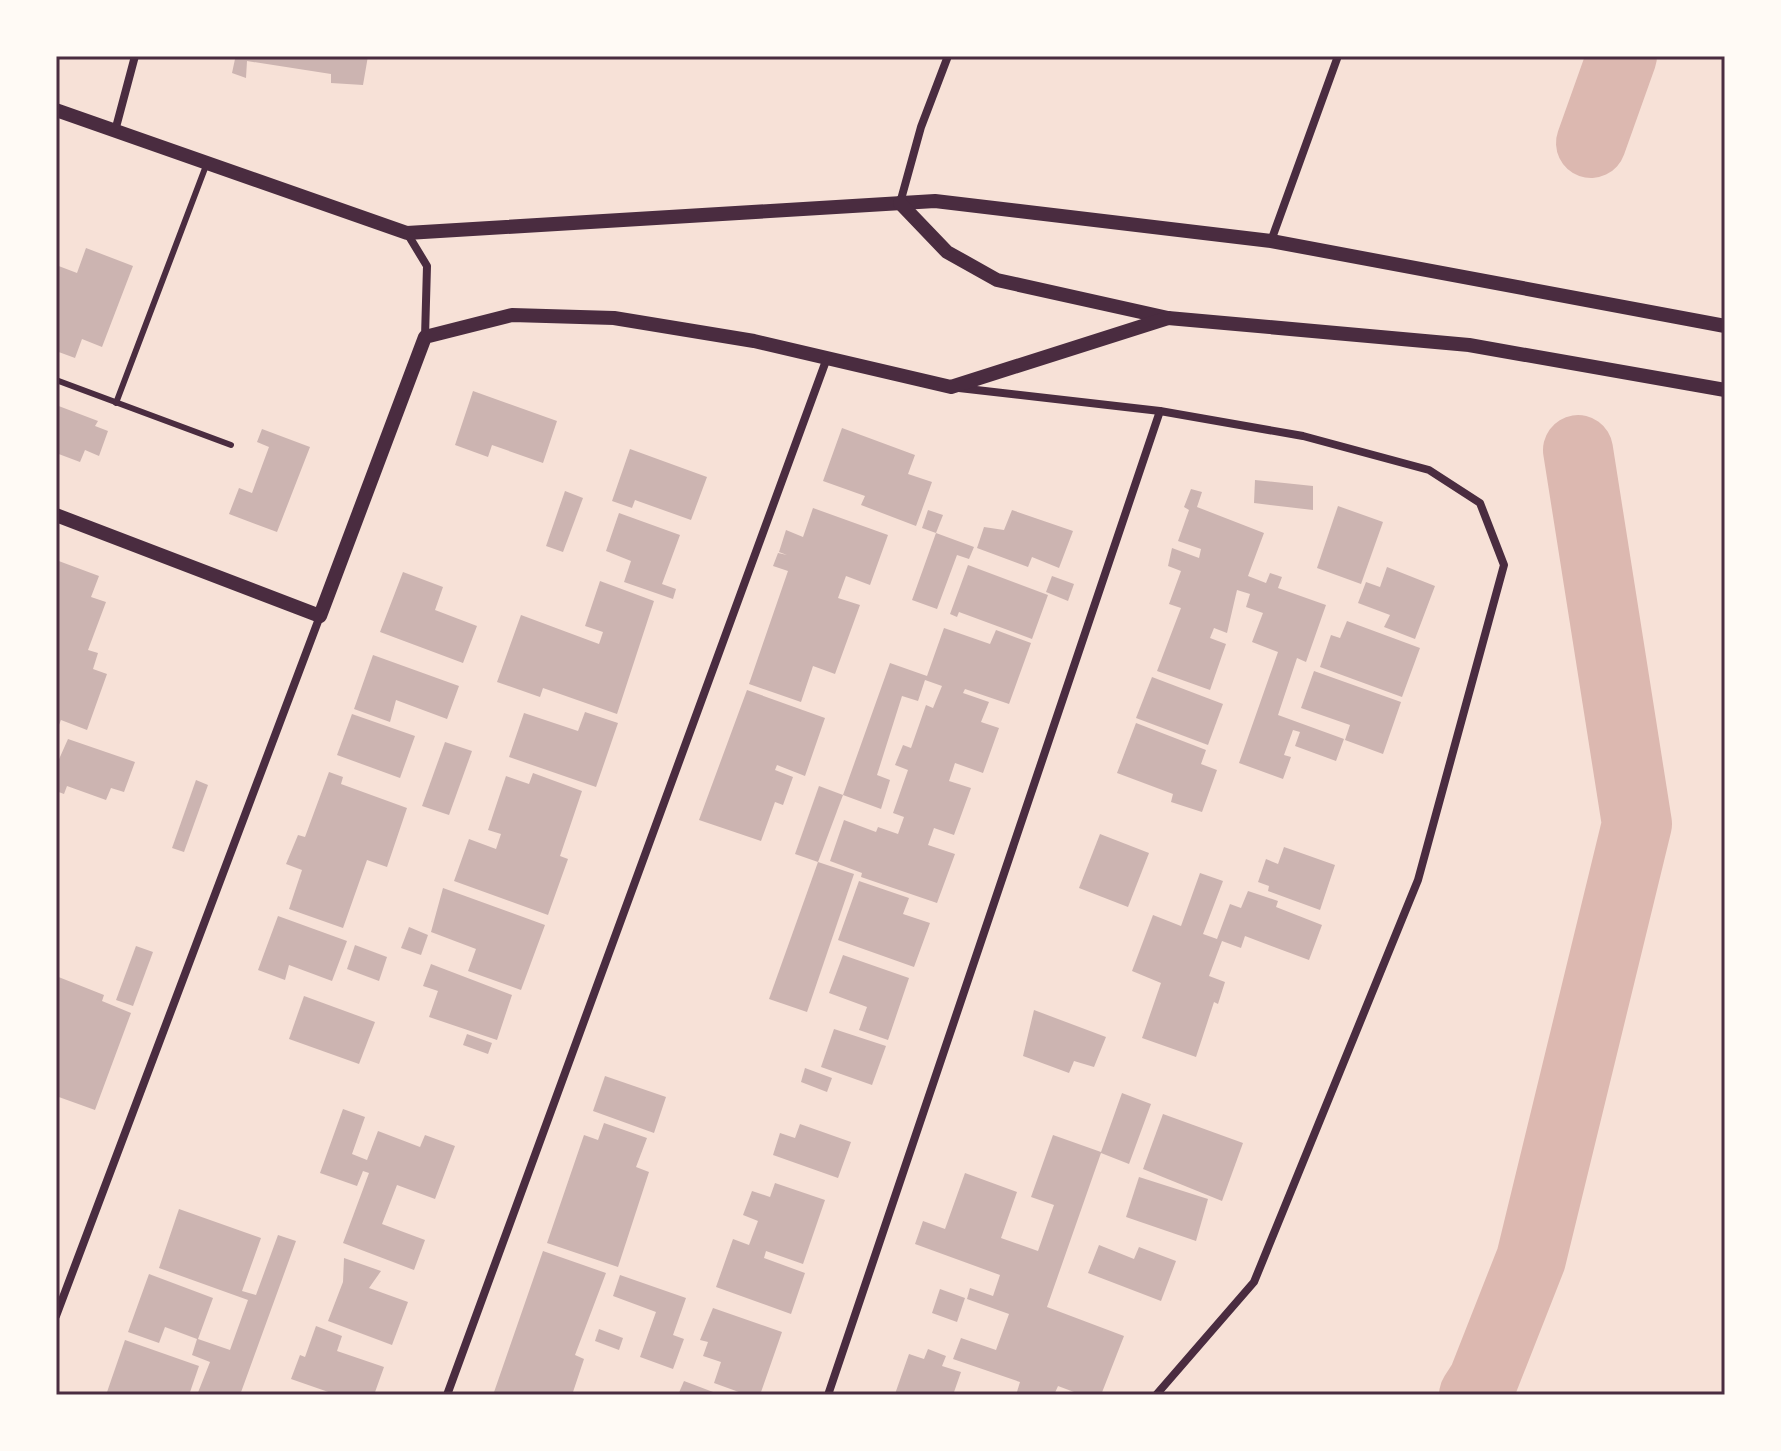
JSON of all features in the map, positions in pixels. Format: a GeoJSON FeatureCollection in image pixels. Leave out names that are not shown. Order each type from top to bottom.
{"type":"FeatureCollection","features":[{"type":"Feature","properties":{"kind":"street"},"geometry":{"type":"LineString","coordinates":[[115,131],[135,56]]}},
{"type":"Feature","properties":{"kind":"street"},"geometry":{"type":"LineString","coordinates":[[900,203],[921,127],[948,56]]}},
{"type":"Feature","properties":{"kind":"street"},"geometry":{"type":"LineString","coordinates":[[1271,241],[1338,56]]}},
{"type":"Feature","properties":{"kind":"street"},"geometry":{"type":"LineString","coordinates":[[56,110],[407,233],[935,201],[1271,241],[1720,325]]}},
{"type":"Feature","properties":{"kind":"street"},"geometry":{"type":"LineString","coordinates":[[900,203],[947,252],[997,280],[1168,318],[1469,345],[1725,390]]}},
{"type":"Feature","properties":{"kind":"street"},"geometry":{"type":"LineString","coordinates":[[56,1316],[425,337],[427,266],[407,233]]}},
{"type":"Feature","properties":{"kind":"street"},"geometry":{"type":"LineString","coordinates":[[425,337],[512,315],[614,318],[754,341],[951,387],[1160,411],[1303,436],[1429,470],[1480,503],[1504,565],[1418,880],[1254,1282],[1156,1395]]}},
{"type":"Feature","properties":{"kind":"street"},"geometry":{"type":"LineString","coordinates":[[951,387],[1168,318]]}},
{"type":"Feature","properties":{"kind":"street"},"geometry":{"type":"LineString","coordinates":[[447,1395],[827,358]]}},
{"type":"Feature","properties":{"kind":"street"},"geometry":{"type":"LineString","coordinates":[[828,1395],[1160,411]]}},
{"type":"Feature","properties":{"kind":"street"},"geometry":{"type":"LineString","coordinates":[[56,515],[320,616]]}},
{"type":"Feature","properties":{"kind":"lane"},"geometry":{"type":"LineString","coordinates":[[116,403],[207,163]]}},
{"type":"Feature","properties":{"kind":"lane"},"geometry":{"type":"LineString","coordinates":[[56,380],[231,445]]}},
{"type":"Feature","properties":{"kind":"building"},"geometry":{"type":"Polygon","coordinates":[[[226,56],[368,56],[363,85],[331,83],[331,74],[247,61],[246,78],[232,73],[235,59],[226,56]]]}},
{"type":"Feature","properties":{"kind":"building"},"geometry":{"type":"Polygon","coordinates":[[[86,248],[133,266],[102,347],[82,339],[75,358],[56,351],[56,265],[77,273],[86,248]]]}},
{"type":"Feature","properties":{"kind":"building"},"geometry":{"type":"Polygon","coordinates":[[[473,391],[557,421],[543,463],[492,445],[488,457],[455,445],[473,391]]]}},
{"type":"Feature","properties":{"kind":"building"},"geometry":{"type":"Polygon","coordinates":[[[56,405],[98,421],[95,426],[108,431],[99,456],[85,450],[80,462],[56,453],[56,405]]]}},
{"type":"Feature","properties":{"kind":"building"},"geometry":{"type":"Polygon","coordinates":[[[842,428],[915,455],[908,474],[932,482],[916,526],[861,505],[865,496],[823,481],[842,428]]]}},
{"type":"Feature","properties":{"kind":"building"},"geometry":{"type":"Polygon","coordinates":[[[262,429],[310,447],[277,532],[229,514],[239,488],[252,493],[269,447],[257,442],[262,429]]]}},
{"type":"Feature","properties":{"kind":"building"},"geometry":{"type":"Polygon","coordinates":[[[630,449],[707,477],[691,520],[635,500],[632,508],[612,501],[630,449]]]}},
{"type":"Feature","properties":{"kind":"building"},"geometry":{"type":"Polygon","coordinates":[[[1255,480],[1313,486],[1313,510],[1254,503],[1255,480]]]}},
{"type":"Feature","properties":{"kind":"building"},"geometry":{"type":"Polygon","coordinates":[[[1191,489],[1202,492],[1197,507],[1264,533],[1248,576],[1266,583],[1270,573],[1282,577],[1278,588],[1326,605],[1306,662],[1297,658],[1278,715],[1344,739],[1336,761],[1295,746],[1300,732],[1293,730],[1284,755],[1291,757],[1283,779],[1239,763],[1278,652],[1252,642],[1263,613],[1246,607],[1250,594],[1237,590],[1227,633],[1214,628],[1210,638],[1226,644],[1210,690],[1157,671],[1181,608],[1169,604],[1181,571],[1168,566],[1172,548],[1199,558],[1201,549],[1178,541],[1189,510],[1184,507],[1191,489]]]}},
{"type":"Feature","properties":{"kind":"building"},"geometry":{"type":"Polygon","coordinates":[[[565,491],[583,498],[563,552],[546,546],[565,491]]]}},
{"type":"Feature","properties":{"kind":"building"},"geometry":{"type":"Polygon","coordinates":[[[1338,506],[1383,522],[1361,584],[1317,568],[1338,506]]]}},
{"type":"Feature","properties":{"kind":"building"},"geometry":{"type":"Polygon","coordinates":[[[813,508],[888,535],[870,585],[846,576],[838,598],[860,605],[835,674],[813,666],[801,702],[749,684],[788,571],[773,566],[778,553],[787,555],[779,552],[786,530],[803,537],[813,508]]]}},
{"type":"Feature","properties":{"kind":"building"},"geometry":{"type":"Polygon","coordinates":[[[928,510],[943,515],[936,533],[922,528],[928,510]]]}},
{"type":"Feature","properties":{"kind":"building"},"geometry":{"type":"Polygon","coordinates":[[[1012,510],[1073,531],[1059,568],[1032,557],[1028,567],[977,548],[984,527],[1004,530],[1012,510]]]}},
{"type":"Feature","properties":{"kind":"building"},"geometry":{"type":"Polygon","coordinates":[[[619,513],[680,535],[662,584],[676,589],[673,599],[624,582],[631,561],[606,551],[619,513]]]}},
{"type":"Feature","properties":{"kind":"building"},"geometry":{"type":"Polygon","coordinates":[[[936,533],[974,547],[969,559],[957,555],[937,609],[912,600],[936,533]]]}},
{"type":"Feature","properties":{"kind":"building"},"geometry":{"type":"Polygon","coordinates":[[[56,560],[99,576],[91,597],[106,602],[88,650],[98,653],[93,669],[107,674],[87,730],[61,720],[56,732],[56,560]]]}},
{"type":"Feature","properties":{"kind":"building"},"geometry":{"type":"Polygon","coordinates":[[[968,565],[1048,595],[1032,639],[959,612],[957,617],[950,614],[968,565]]]}},
{"type":"Feature","properties":{"kind":"building"},"geometry":{"type":"Polygon","coordinates":[[[1387,567],[1435,586],[1415,639],[1384,627],[1390,615],[1358,603],[1366,582],[1380,587],[1387,567]]]}},
{"type":"Feature","properties":{"kind":"building"},"geometry":{"type":"Polygon","coordinates":[[[403,572],[443,587],[435,610],[477,626],[463,663],[380,632],[403,572]]]}},
{"type":"Feature","properties":{"kind":"building"},"geometry":{"type":"Polygon","coordinates":[[[1052,576],[1074,584],[1068,601],[1046,592],[1052,576]]]}},
{"type":"Feature","properties":{"kind":"building"},"geometry":{"type":"Polygon","coordinates":[[[600,581],[654,601],[617,714],[543,688],[540,697],[497,682],[521,615],[599,644],[603,632],[585,626],[600,581]]]}},
{"type":"Feature","properties":{"kind":"building"},"geometry":{"type":"Polygon","coordinates":[[[1347,621],[1420,648],[1402,697],[1320,667],[1331,635],[1340,638],[1347,621]]]}},
{"type":"Feature","properties":{"kind":"building"},"geometry":{"type":"Polygon","coordinates":[[[944,628],[990,644],[996,630],[1031,643],[1009,704],[965,689],[963,693],[989,702],[981,722],[999,728],[983,773],[955,763],[949,781],[971,788],[954,835],[934,828],[928,845],[955,854],[937,903],[861,877],[862,873],[830,861],[844,820],[876,832],[878,827],[898,834],[904,817],[893,813],[908,770],[895,765],[903,745],[911,748],[926,705],[933,708],[942,686],[925,680],[918,701],[902,696],[877,775],[890,780],[881,809],[843,795],[890,663],[927,676],[944,628]]]}},
{"type":"Feature","properties":{"kind":"building"},"geometry":{"type":"Polygon","coordinates":[[[373,655],[459,686],[447,719],[396,700],[390,722],[354,709],[373,655]]]}},
{"type":"Feature","properties":{"kind":"building"},"geometry":{"type":"Polygon","coordinates":[[[1314,671],[1401,702],[1383,754],[1345,740],[1350,725],[1301,708],[1314,671]]]}},
{"type":"Feature","properties":{"kind":"building"},"geometry":{"type":"Polygon","coordinates":[[[1152,677],[1223,704],[1208,745],[1136,718],[1152,677]]]}},
{"type":"Feature","properties":{"kind":"building"},"geometry":{"type":"Polygon","coordinates":[[[747,690],[825,718],[805,776],[777,765],[775,770],[793,777],[783,805],[775,802],[761,841],[699,820],[747,690]]]}},
{"type":"Feature","properties":{"kind":"building"},"geometry":{"type":"Polygon","coordinates":[[[585,712],[618,723],[596,787],[509,757],[524,713],[578,731],[585,712]]]}},
{"type":"Feature","properties":{"kind":"building"},"geometry":{"type":"Polygon","coordinates":[[[352,714],[415,736],[400,778],[337,755],[352,714]]]}},
{"type":"Feature","properties":{"kind":"building"},"geometry":{"type":"Polygon","coordinates":[[[1136,723],[1206,750],[1201,764],[1217,770],[1202,812],[1171,802],[1173,794],[1117,773],[1136,723]]]}},
{"type":"Feature","properties":{"kind":"building"},"geometry":{"type":"Polygon","coordinates":[[[68,739],[135,762],[124,792],[111,788],[106,800],[67,786],[64,794],[56,791],[56,766],[68,739]]]}},
{"type":"Feature","properties":{"kind":"building"},"geometry":{"type":"Polygon","coordinates":[[[445,742],[472,751],[449,815],[422,806],[445,742]]]}},
{"type":"Feature","properties":{"kind":"building"},"geometry":{"type":"Polygon","coordinates":[[[329,772],[343,777],[341,784],[407,808],[387,867],[367,860],[343,928],[289,909],[302,870],[286,864],[298,835],[305,837],[329,772]]]}},
{"type":"Feature","properties":{"kind":"building"},"geometry":{"type":"Polygon","coordinates":[[[533,773],[582,791],[560,856],[568,859],[548,915],[454,881],[469,839],[496,849],[501,834],[488,830],[506,776],[529,784],[533,773]]]}},
{"type":"Feature","properties":{"kind":"building"},"geometry":{"type":"Polygon","coordinates":[[[196,780],[208,785],[184,852],[172,848],[196,780]]]}},
{"type":"Feature","properties":{"kind":"building"},"geometry":{"type":"Polygon","coordinates":[[[819,786],[843,795],[818,862],[795,854],[819,786]]]}},
{"type":"Feature","properties":{"kind":"building"},"geometry":{"type":"Polygon","coordinates":[[[1100,834],[1149,853],[1128,907],[1079,888],[1100,834]]]}},
{"type":"Feature","properties":{"kind":"building"},"geometry":{"type":"Polygon","coordinates":[[[1284,847],[1335,865],[1320,910],[1268,891],[1269,886],[1258,882],[1266,859],[1278,864],[1284,847]]]}},
{"type":"Feature","properties":{"kind":"building"},"geometry":{"type":"Polygon","coordinates":[[[818,862],[854,874],[807,1012],[769,999],[818,862]]]}},
{"type":"Feature","properties":{"kind":"building"},"geometry":{"type":"Polygon","coordinates":[[[1200,873],[1223,881],[1203,934],[1217,939],[1230,904],[1241,908],[1248,891],[1278,901],[1276,907],[1322,925],[1309,960],[1245,936],[1241,948],[1222,941],[1209,976],[1225,982],[1218,1004],[1214,1002],[1196,1057],[1142,1038],[1161,983],[1132,971],[1153,915],[1181,926],[1200,873]]]}},
{"type":"Feature","properties":{"kind":"building"},"geometry":{"type":"Polygon","coordinates":[[[859,881],[909,898],[903,914],[930,923],[914,967],[838,940],[859,881]]]}},
{"type":"Feature","properties":{"kind":"building"},"geometry":{"type":"Polygon","coordinates":[[[443,888],[545,925],[521,990],[468,971],[476,949],[431,932],[443,888]]]}},
{"type":"Feature","properties":{"kind":"building"},"geometry":{"type":"Polygon","coordinates":[[[278,916],[347,941],[332,981],[289,965],[285,980],[258,970],[278,916]]]}},
{"type":"Feature","properties":{"kind":"building"},"geometry":{"type":"Polygon","coordinates":[[[409,927],[428,935],[421,955],[401,948],[409,927]]]}},
{"type":"Feature","properties":{"kind":"building"},"geometry":{"type":"Polygon","coordinates":[[[355,945],[387,957],[379,981],[347,969],[355,945]]]}},
{"type":"Feature","properties":{"kind":"building"},"geometry":{"type":"Polygon","coordinates":[[[136,946],[153,952],[133,1006],[116,1000],[136,946]]]}},
{"type":"Feature","properties":{"kind":"building"},"geometry":{"type":"Polygon","coordinates":[[[843,955],[909,978],[888,1040],[859,1030],[867,1007],[829,993],[843,955]]]}},
{"type":"Feature","properties":{"kind":"building"},"geometry":{"type":"Polygon","coordinates":[[[431,964],[512,995],[497,1040],[429,1017],[438,991],[423,986],[431,964]]]}},
{"type":"Feature","properties":{"kind":"building"},"geometry":{"type":"Polygon","coordinates":[[[56,976],[104,995],[102,1001],[131,1013],[95,1110],[56,1096],[56,976]]]}},
{"type":"Feature","properties":{"kind":"building"},"geometry":{"type":"Polygon","coordinates":[[[304,996],[375,1022],[359,1064],[289,1039],[304,996]]]}},
{"type":"Feature","properties":{"kind":"building"},"geometry":{"type":"Polygon","coordinates":[[[1034,1010],[1106,1037],[1094,1067],[1074,1061],[1069,1073],[1023,1056],[1034,1010]]]}},
{"type":"Feature","properties":{"kind":"building"},"geometry":{"type":"Polygon","coordinates":[[[834,1029],[886,1046],[872,1085],[821,1067],[834,1029]]]}},
{"type":"Feature","properties":{"kind":"building"},"geometry":{"type":"Polygon","coordinates":[[[467,1034],[492,1043],[488,1054],[463,1045],[467,1034]]]}},
{"type":"Feature","properties":{"kind":"building"},"geometry":{"type":"Polygon","coordinates":[[[805,1068],[832,1078],[827,1092],[801,1082],[805,1068]]]}},
{"type":"Feature","properties":{"kind":"building"},"geometry":{"type":"Polygon","coordinates":[[[605,1076],[666,1097],[654,1133],[593,1111],[605,1076]]]}},
{"type":"Feature","properties":{"kind":"building"},"geometry":{"type":"Polygon","coordinates":[[[1122,1093],[1151,1104],[1129,1164],[1101,1153],[1047,1307],[1124,1336],[1101,1395],[1082,1395],[1058,1386],[1054,1395],[1016,1395],[1020,1382],[953,1359],[961,1338],[996,1350],[1009,1314],[967,1299],[970,1288],[993,1296],[1000,1275],[915,1244],[923,1221],[945,1229],[965,1173],[1017,1192],[1001,1238],[1038,1251],[1054,1205],[1031,1197],[1053,1135],[1101,1152],[1122,1093]]]}},
{"type":"Feature","properties":{"kind":"building"},"geometry":{"type":"Polygon","coordinates":[[[343,1109],[365,1117],[352,1154],[367,1160],[378,1131],[420,1147],[425,1135],[455,1146],[435,1199],[397,1185],[382,1224],[425,1240],[414,1270],[343,1243],[369,1173],[363,1171],[357,1186],[320,1173],[343,1109]]]}},
{"type":"Feature","properties":{"kind":"building"},"geometry":{"type":"Polygon","coordinates":[[[1163,1114],[1243,1143],[1222,1201],[1143,1169],[1163,1114]]]}},
{"type":"Feature","properties":{"kind":"building"},"geometry":{"type":"Polygon","coordinates":[[[604,1123],[647,1138],[636,1167],[649,1172],[618,1267],[547,1243],[584,1135],[598,1140],[604,1123]]]}},
{"type":"Feature","properties":{"kind":"building"},"geometry":{"type":"Polygon","coordinates":[[[800,1124],[851,1142],[838,1178],[773,1155],[780,1133],[795,1138],[800,1124]]]}},
{"type":"Feature","properties":{"kind":"building"},"geometry":{"type":"Polygon","coordinates":[[[1139,1177],[1208,1199],[1196,1241],[1126,1217],[1139,1177]]]}},
{"type":"Feature","properties":{"kind":"building"},"geometry":{"type":"Polygon","coordinates":[[[775,1183],[825,1200],[803,1264],[766,1251],[764,1258],[805,1273],[791,1314],[716,1287],[733,1239],[749,1245],[758,1221],[743,1215],[752,1191],[770,1197],[775,1183]]]}},
{"type":"Feature","properties":{"kind":"building"},"geometry":{"type":"Polygon","coordinates":[[[179,1209],[261,1238],[242,1291],[256,1295],[278,1235],[296,1241],[240,1395],[197,1395],[210,1362],[192,1355],[197,1339],[165,1327],[159,1343],[128,1332],[149,1274],[213,1298],[198,1339],[230,1350],[248,1300],[159,1268],[179,1209]]]}},
{"type":"Feature","properties":{"kind":"building"},"geometry":{"type":"Polygon","coordinates":[[[1099,1245],[1134,1259],[1139,1247],[1176,1261],[1161,1301],[1088,1273],[1099,1245]]]}},
{"type":"Feature","properties":{"kind":"building"},"geometry":{"type":"Polygon","coordinates":[[[543,1251],[606,1273],[575,1355],[584,1359],[572,1395],[493,1395],[543,1251]]]}},
{"type":"Feature","properties":{"kind":"building"},"geometry":{"type":"Polygon","coordinates":[[[344,1258],[381,1271],[369,1288],[408,1302],[392,1345],[328,1321],[343,1282],[344,1258]]]}},
{"type":"Feature","properties":{"kind":"building"},"geometry":{"type":"Polygon","coordinates":[[[620,1275],[686,1298],[673,1335],[684,1339],[673,1369],[640,1357],[656,1312],[613,1296],[620,1275]]]}},
{"type":"Feature","properties":{"kind":"building"},"geometry":{"type":"Polygon","coordinates":[[[940,1289],[965,1298],[957,1322],[932,1313],[940,1289]]]}},
{"type":"Feature","properties":{"kind":"building"},"geometry":{"type":"Polygon","coordinates":[[[713,1308],[782,1332],[760,1395],[747,1395],[714,1383],[721,1362],[703,1356],[708,1342],[700,1340],[713,1308]]]}},
{"type":"Feature","properties":{"kind":"building"},"geometry":{"type":"Polygon","coordinates":[[[316,1326],[342,1336],[337,1351],[384,1367],[374,1395],[337,1395],[291,1379],[300,1355],[305,1357],[316,1326]]]}},
{"type":"Feature","properties":{"kind":"building"},"geometry":{"type":"Polygon","coordinates":[[[599,1329],[623,1338],[619,1350],[595,1341],[599,1329]]]}},
{"type":"Feature","properties":{"kind":"building"},"geometry":{"type":"Polygon","coordinates":[[[125,1340],[199,1366],[189,1395],[106,1395],[125,1340]]]}},
{"type":"Feature","properties":{"kind":"building"},"geometry":{"type":"Polygon","coordinates":[[[928,1349],[946,1356],[942,1366],[961,1372],[953,1395],[895,1394],[909,1354],[924,1359],[928,1349]]]}},
{"type":"Feature","properties":{"kind":"building"},"geometry":{"type":"Polygon","coordinates":[[[684,1381],[721,1395],[678,1395],[684,1381]]]}},
{"type":"Feature","properties":{"kind":"waterway"},"geometry":{"type":"LineString","coordinates":[[1591,143],[1622,56]]}},
{"type":"Feature","properties":{"kind":"waterway"},"geometry":{"type":"LineString","coordinates":[[1474,1395],[1483,1381],[1531,1259],[1637,824],[1578,450]]}}]}
